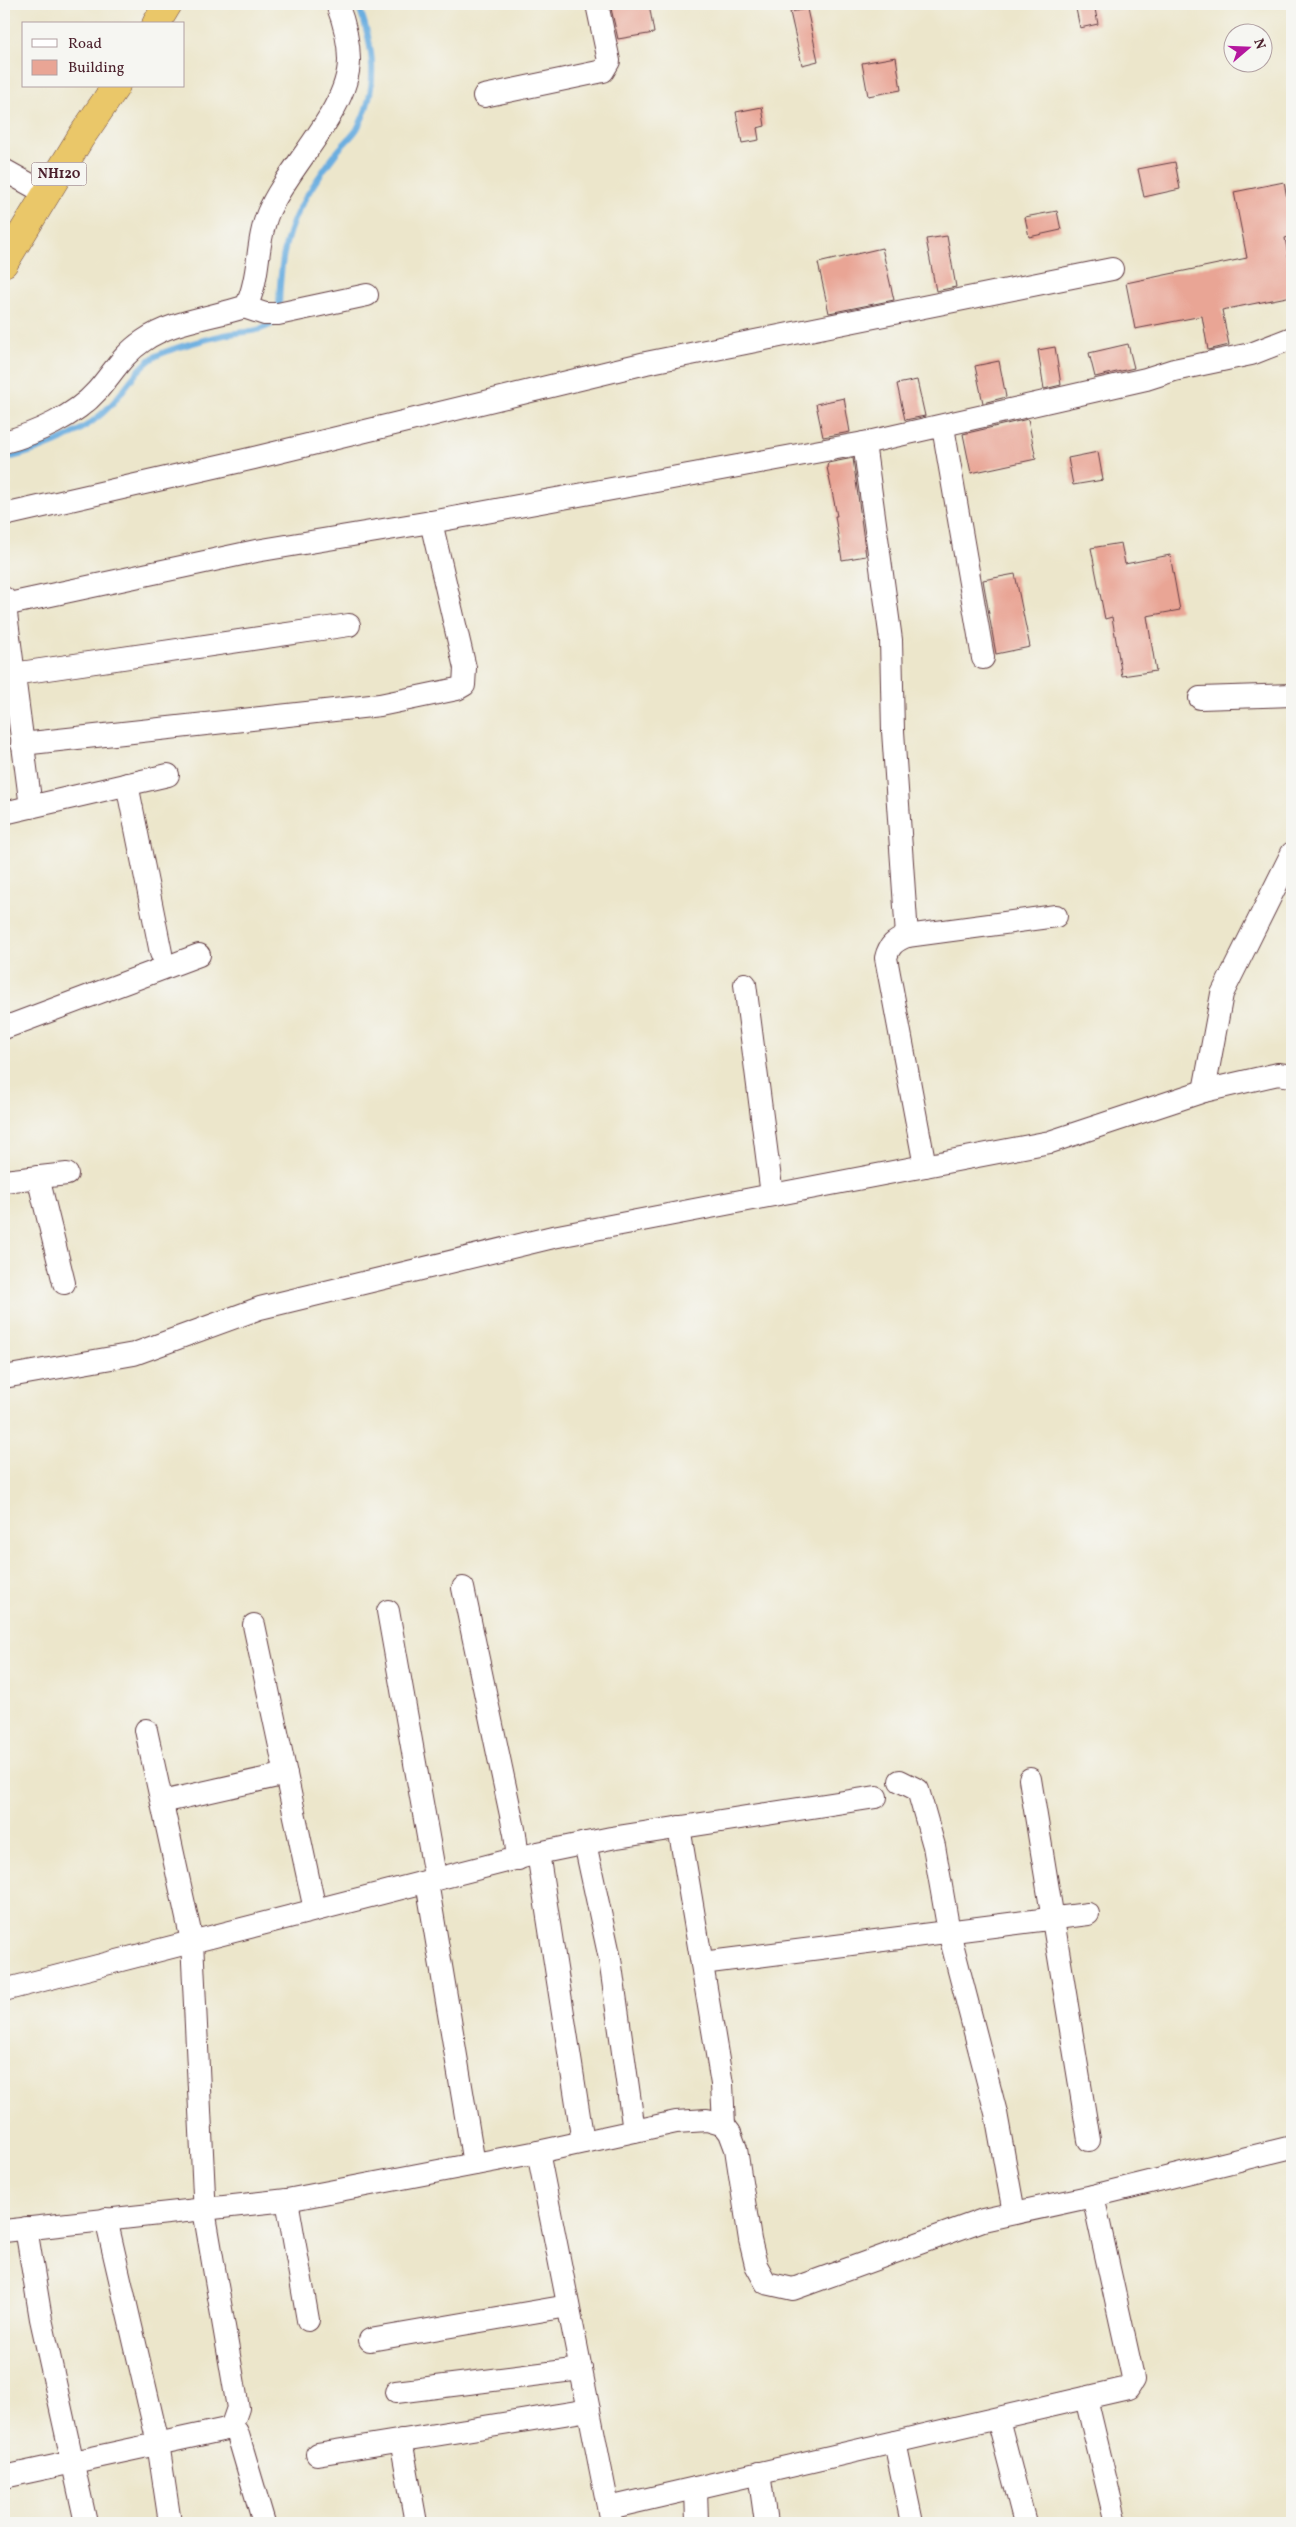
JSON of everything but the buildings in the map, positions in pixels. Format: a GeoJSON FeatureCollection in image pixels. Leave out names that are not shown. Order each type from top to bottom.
{"type":"FeatureCollection","features":[{"type":"Feature","properties":{"kind":"highway"},"geometry":{"type":"LineString","coordinates":[[157,22],[168,4]]}},
{"type":"Feature","properties":{"kind":"highway","name":"NH120"},"geometry":{"type":"LineString","coordinates":[[4,263],[80,137],[115,88]]}},
{"type":"Feature","properties":{"kind":"street"},"geometry":{"type":"LineString","coordinates":[[244,307],[250,297],[259,240],[273,201],[331,112],[345,86],[349,61],[348,37],[337,4]]}},
{"type":"Feature","properties":{"kind":"street"},"geometry":{"type":"LineString","coordinates":[[484,96],[603,71],[608,61],[597,4]]}},
{"type":"Feature","properties":{"kind":"street"},"geometry":{"type":"LineString","coordinates":[[4,170],[47,194]]}},
{"type":"Feature","properties":{"kind":"street"},"geometry":{"type":"LineString","coordinates":[[4,515],[254,458],[646,363],[1112,269]]}},
{"type":"Feature","properties":{"kind":"street"},"geometry":{"type":"LineString","coordinates":[[4,442],[63,417],[83,404],[96,393],[120,362],[145,339],[177,325],[244,307],[265,314],[278,314],[367,295]]}},
{"type":"Feature","properties":{"kind":"street"},"geometry":{"type":"LineString","coordinates":[[31,807],[22,744],[11,713],[13,674],[4,602],[256,551],[431,522],[943,427],[1146,379],[1174,370],[1251,354],[1292,338]]}},
{"type":"Feature","properties":{"kind":"street"},"geometry":{"type":"LineString","coordinates":[[943,427],[983,658]]}},
{"type":"Feature","properties":{"kind":"street"},"geometry":{"type":"LineString","coordinates":[[864,443],[891,640],[893,731],[907,936]]}},
{"type":"Feature","properties":{"kind":"street"},"geometry":{"type":"LineString","coordinates":[[22,744],[380,704],[457,690],[464,685],[466,678],[431,522]]}},
{"type":"Feature","properties":{"kind":"street"},"geometry":{"type":"LineString","coordinates":[[13,674],[349,626]]}},
{"type":"Feature","properties":{"kind":"street"},"geometry":{"type":"LineString","coordinates":[[1200,698],[1292,695]]}},
{"type":"Feature","properties":{"kind":"street"},"geometry":{"type":"LineString","coordinates":[[4,813],[168,775]]}},
{"type":"Feature","properties":{"kind":"street"},"geometry":{"type":"LineString","coordinates":[[127,784],[161,953]]}},
{"type":"Feature","properties":{"kind":"street"},"geometry":{"type":"LineString","coordinates":[[1204,1090],[1222,994],[1292,853]]}},
{"type":"Feature","properties":{"kind":"street"},"geometry":{"type":"LineString","coordinates":[[925,1166],[886,958],[891,944],[907,936],[1056,916]]}},
{"type":"Feature","properties":{"kind":"street"},"geometry":{"type":"LineString","coordinates":[[4,1028],[199,955]]}},
{"type":"Feature","properties":{"kind":"street"},"geometry":{"type":"LineString","coordinates":[[744,984],[772,1195]]}},
{"type":"Feature","properties":{"kind":"street"},"geometry":{"type":"LineString","coordinates":[[4,1377],[134,1354],[260,1308],[534,1241],[1050,1142],[1204,1090],[1278,1074],[1292,1076]]}},
{"type":"Feature","properties":{"kind":"street"},"geometry":{"type":"LineString","coordinates":[[4,1181],[67,1174]]}},
{"type":"Feature","properties":{"kind":"street"},"geometry":{"type":"LineString","coordinates":[[38,1177],[64,1283]]}},
{"type":"Feature","properties":{"kind":"street"},"geometry":{"type":"LineString","coordinates":[[463,1588],[515,1834],[528,1856],[583,2142]]}},
{"type":"Feature","properties":{"kind":"street"},"geometry":{"type":"LineString","coordinates":[[388,1611],[435,1876],[427,1882]]}},
{"type":"Feature","properties":{"kind":"street"},"geometry":{"type":"LineString","coordinates":[[254,1625],[315,1910]]}},
{"type":"Feature","properties":{"kind":"street"},"geometry":{"type":"LineString","coordinates":[[146,1730],[192,1941],[205,2216],[238,2408],[231,2428]]}},
{"type":"Feature","properties":{"kind":"street"},"geometry":{"type":"LineString","coordinates":[[162,1802],[286,1774]]}},
{"type":"Feature","properties":{"kind":"street"},"geometry":{"type":"LineString","coordinates":[[1030,1779],[1054,1918],[1088,2140]]}},
{"type":"Feature","properties":{"kind":"street"},"geometry":{"type":"LineString","coordinates":[[900,1781],[918,1790],[934,1846],[949,1932],[996,2113],[1014,2213]]}},
{"type":"Feature","properties":{"kind":"street"},"geometry":{"type":"LineString","coordinates":[[4,1990],[585,1843],[876,1797]]}},
{"type":"Feature","properties":{"kind":"street"},"geometry":{"type":"LineString","coordinates":[[679,1827],[722,2084],[724,2125],[730,2134],[736,2150],[750,2240],[756,2265],[766,2283],[777,2287],[793,2289],[974,2223],[1292,2147]]}},
{"type":"Feature","properties":{"kind":"street"},"geometry":{"type":"LineString","coordinates":[[585,1843],[610,1959],[634,2131]]}},
{"type":"Feature","properties":{"kind":"street"},"geometry":{"type":"LineString","coordinates":[[427,1882],[474,2164]]}},
{"type":"Feature","properties":{"kind":"street"},"geometry":{"type":"LineString","coordinates":[[702,1963],[1088,1914]]}},
{"type":"Feature","properties":{"kind":"street"},"geometry":{"type":"LineString","coordinates":[[4,2231],[286,2200],[538,2152],[693,2120],[707,2120],[724,2125]]}},
{"type":"Feature","properties":{"kind":"street"},"geometry":{"type":"LineString","coordinates":[[538,2152],[610,2519],[696,2488],[1124,2390],[1132,2384],[1133,2380],[1093,2196]]}},
{"type":"Feature","properties":{"kind":"street"},"geometry":{"type":"LineString","coordinates":[[286,2200],[308,2320]]}},
{"type":"Feature","properties":{"kind":"street"},"geometry":{"type":"LineString","coordinates":[[106,2219],[158,2443],[170,2523]]}},
{"type":"Feature","properties":{"kind":"street"},"geometry":{"type":"LineString","coordinates":[[26,2228],[41,2319],[86,2523]]}},
{"type":"Feature","properties":{"kind":"street"},"geometry":{"type":"LineString","coordinates":[[370,2340],[568,2306]]}},
{"type":"Feature","properties":{"kind":"street"},"geometry":{"type":"LineString","coordinates":[[396,2392],[581,2369]]}},
{"type":"Feature","properties":{"kind":"street"},"geometry":{"type":"LineString","coordinates":[[1086,2398],[1116,2523]]}},
{"type":"Feature","properties":{"kind":"street"},"geometry":{"type":"LineString","coordinates":[[317,2454],[589,2410]]}},
{"type":"Feature","properties":{"kind":"street"},"geometry":{"type":"LineString","coordinates":[[998,2419],[1025,2523]]}},
{"type":"Feature","properties":{"kind":"street"},"geometry":{"type":"LineString","coordinates":[[4,2476],[231,2428],[237,2432],[264,2523]]}},
{"type":"Feature","properties":{"kind":"street"},"geometry":{"type":"LineString","coordinates":[[401,2440],[416,2523]]}},
{"type":"Feature","properties":{"kind":"street"},"geometry":{"type":"LineString","coordinates":[[895,2442],[912,2523]]}},
{"type":"Feature","properties":{"kind":"street"},"geometry":{"type":"LineString","coordinates":[[759,2474],[766,2523]]}},
{"type":"Feature","properties":{"kind":"street"},"geometry":{"type":"LineString","coordinates":[[696,2488],[697,2523]]}},
{"type":"Feature","properties":{"kind":"waterway"},"geometry":{"type":"LineString","coordinates":[[279,306],[283,256],[294,220],[322,173],[339,149],[357,129],[369,98],[372,83],[371,51],[358,4]]}},
{"type":"Feature","properties":{"kind":"waterway"},"geometry":{"type":"LineString","coordinates":[[4,459],[48,446],[88,424],[117,399],[144,365],[158,355],[208,339],[257,330],[275,322]]}}]}
